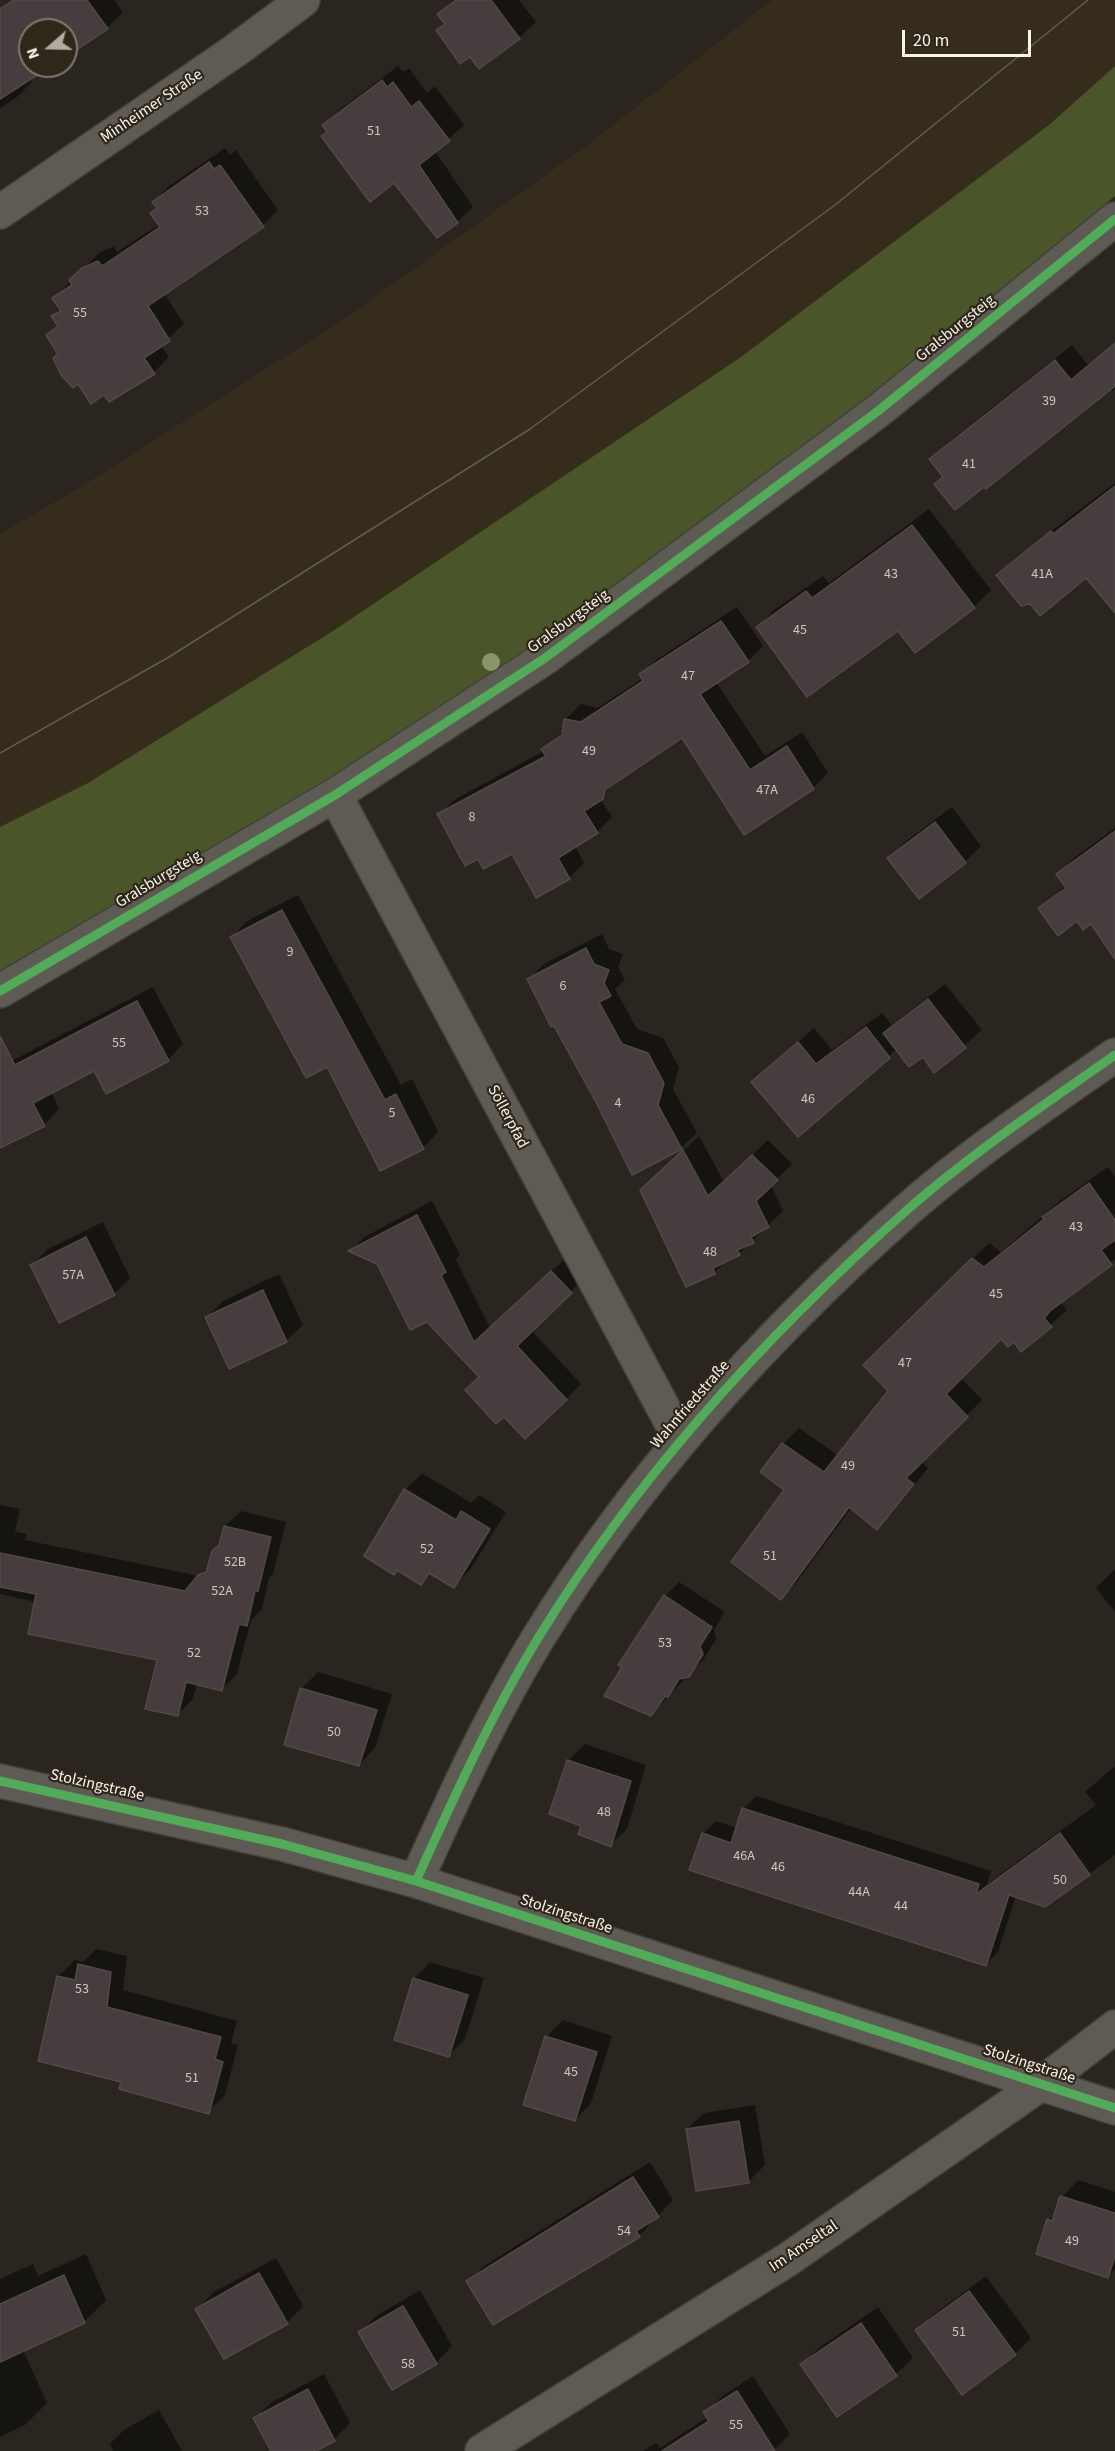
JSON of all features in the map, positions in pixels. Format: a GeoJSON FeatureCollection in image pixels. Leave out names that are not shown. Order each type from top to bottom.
{"type":"FeatureCollection","features":[{"type":"Feature","properties":{"kind":"street","name":"Minheimer Straße"},"geometry":{"type":"LineString","coordinates":[[0,212],[236,50],[303,0]]}},
{"type":"Feature","properties":{"kind":"street","name":"Gralsburgsteig"},"geometry":{"type":"LineString","coordinates":[[0,991],[335,795],[545,658],[878,411],[1115,219]]}},
{"type":"Feature","properties":{"kind":"street","name":"Söllerpfad"},"geometry":{"type":"LineString","coordinates":[[335,795],[680,1439]]}},
{"type":"Feature","properties":{"kind":"street","name":"Wahnfriedstraße"},"geometry":{"type":"LineString","coordinates":[[416,1881],[477,1748],[540,1635],[614,1525],[680,1439],[796,1313],[909,1209],[1000,1136],[1115,1055]]}},
{"type":"Feature","properties":{"kind":"street","name":"Stolzingstraße"},"geometry":{"type":"LineString","coordinates":[[0,1781],[282,1844],[416,1881],[1115,2108]]}},
{"type":"Feature","properties":{"kind":"street","name":"Im Amseltal"},"geometry":{"type":"LineString","coordinates":[[482,2451],[787,2260],[1041,2084],[1115,2027]]}},
{"type":"Feature","properties":{"kind":"shaded area"},"geometry":{"type":"Polygon","coordinates":[[[772,0],[1115,0],[1115,137],[0,920],[0,534],[84,485],[338,323],[588,145],[772,0]]]}},
{"type":"Feature","properties":{"kind":"green space"},"geometry":{"type":"Polygon","coordinates":[[[1115,66],[1115,196],[886,388],[545,641],[323,784],[0,976],[0,827],[88,783],[333,631],[741,357],[1049,125],[1115,66]]]}},
{"type":"Feature","properties":{"kind":"building"},"geometry":{"type":"Polygon","coordinates":[[[14,0],[87,0],[108,29],[78,49],[78,18],[18,18],[18,78],[32,78],[0,99],[0,9],[14,0]]]}},
{"type":"Feature","properties":{"kind":"building"},"geometry":{"type":"Polygon","coordinates":[[[456,0],[491,0],[520,39],[479,69],[470,57],[460,64],[436,30],[445,24],[437,14],[456,0]]]}},
{"type":"Feature","properties":{"kind":"building"},"geometry":{"type":"Polygon","coordinates":[[[382,80],[387,87],[393,82],[411,107],[419,101],[450,141],[419,165],[458,223],[437,238],[394,183],[370,202],[321,136],[327,132],[322,125],[382,80]]]}},
{"type":"Feature","properties":{"kind":"building"},"geometry":{"type":"Polygon","coordinates":[[[209,162],[214,169],[220,165],[264,227],[148,306],[170,341],[144,358],[155,374],[109,402],[104,395],[91,404],[78,384],[73,388],[61,375],[53,358],[58,354],[46,335],[58,326],[51,316],[61,311],[52,298],[72,285],[69,280],[82,268],[98,261],[102,266],[160,227],[150,213],[157,208],[152,202],[209,162]]]}},
{"type":"Feature","properties":{"kind":"building"},"geometry":{"type":"Polygon","coordinates":[[[1115,343],[1115,386],[986,489],[984,487],[955,510],[934,484],[943,477],[929,459],[1055,360],[1071,380],[1115,343]]]}},
{"type":"Feature","properties":{"kind":"building"},"geometry":{"type":"Polygon","coordinates":[[[1115,486],[1115,613],[1086,578],[1040,616],[1030,604],[1021,606],[996,575],[1051,531],[1053,534],[1115,486]]]}},
{"type":"Feature","properties":{"kind":"building"},"geometry":{"type":"Polygon","coordinates":[[[912,525],[975,608],[915,653],[898,631],[807,697],[756,627],[806,591],[812,598],[912,525]]]}},
{"type":"Feature","properties":{"kind":"building"},"geometry":{"type":"Polygon","coordinates":[[[721,621],[749,662],[700,694],[750,770],[787,746],[814,789],[744,835],[682,738],[605,790],[603,799],[584,811],[598,833],[558,858],[570,879],[536,898],[512,854],[483,869],[478,859],[465,866],[437,814],[546,756],[541,749],[562,735],[564,719],[581,722],[643,681],[639,674],[721,621]]]}},
{"type":"Feature","properties":{"kind":"building"},"geometry":{"type":"Polygon","coordinates":[[[935,822],[966,863],[919,899],[887,858],[935,822]]]}},
{"type":"Feature","properties":{"kind":"building"},"geometry":{"type":"Polygon","coordinates":[[[1115,831],[1115,959],[1091,924],[1083,930],[1077,921],[1058,936],[1038,908],[1066,888],[1056,874],[1115,831]]]}},
{"type":"Feature","properties":{"kind":"building"},"geometry":{"type":"Polygon","coordinates":[[[282,910],[385,1100],[396,1094],[424,1149],[380,1171],[327,1067],[306,1078],[230,937],[282,910]]]}},
{"type":"Feature","properties":{"kind":"building"},"geometry":{"type":"Polygon","coordinates":[[[586,948],[594,964],[609,970],[604,983],[611,996],[599,1002],[622,1044],[648,1053],[664,1083],[658,1105],[682,1149],[632,1175],[596,1102],[554,1026],[551,1027],[527,979],[586,948]]]}},
{"type":"Feature","properties":{"kind":"building"},"geometry":{"type":"Polygon","coordinates":[[[928,999],[966,1048],[934,1073],[923,1057],[909,1067],[883,1033],[928,999]]]}},
{"type":"Feature","properties":{"kind":"building"},"geometry":{"type":"Polygon","coordinates":[[[137,1001],[169,1061],[106,1094],[94,1071],[33,1103],[45,1126],[0,1148],[0,1036],[15,1065],[137,1001]]]}},
{"type":"Feature","properties":{"kind":"building"},"geometry":{"type":"Polygon","coordinates":[[[866,1027],[890,1058],[798,1137],[751,1082],[798,1042],[816,1064],[866,1027]]]}},
{"type":"Feature","properties":{"kind":"building"},"geometry":{"type":"Polygon","coordinates":[[[683,1150],[708,1196],[752,1155],[778,1180],[756,1201],[769,1227],[751,1237],[754,1243],[737,1250],[740,1255],[713,1268],[715,1274],[686,1287],[640,1190],[683,1150]]]}},
{"type":"Feature","properties":{"kind":"building"},"geometry":{"type":"Polygon","coordinates":[[[1089,1183],[1115,1220],[1115,1240],[1101,1250],[1112,1265],[1050,1311],[1044,1318],[1052,1327],[1021,1352],[1014,1342],[1008,1347],[1001,1339],[946,1394],[968,1417],[906,1478],[914,1484],[877,1530],[849,1507],[781,1600],[731,1562],[784,1490],[760,1472],[782,1443],[824,1472],[888,1391],[863,1365],[972,1258],[984,1267],[1044,1219],[1042,1217],[1089,1183]]]}},
{"type":"Feature","properties":{"kind":"building"},"geometry":{"type":"Polygon","coordinates":[[[417,1215],[446,1272],[441,1275],[474,1342],[551,1271],[572,1293],[517,1346],[567,1400],[525,1439],[504,1417],[496,1424],[465,1390],[479,1377],[427,1322],[410,1330],[377,1264],[348,1251],[417,1215]]]}},
{"type":"Feature","properties":{"kind":"building"},"geometry":{"type":"Polygon","coordinates":[[[86,1237],[115,1295],[59,1323],[30,1265],[86,1237]]]}},
{"type":"Feature","properties":{"kind":"building"},"geometry":{"type":"Polygon","coordinates":[[[263,1290],[287,1342],[229,1369],[205,1317],[263,1290]]]}},
{"type":"Feature","properties":{"kind":"building"},"geometry":{"type":"Polygon","coordinates":[[[404,1489],[456,1520],[461,1511],[490,1529],[454,1588],[429,1573],[421,1585],[397,1570],[394,1575],[364,1556],[404,1489]]]}},
{"type":"Feature","properties":{"kind":"building"},"geometry":{"type":"Polygon","coordinates":[[[224,1526],[271,1537],[258,1591],[255,1591],[247,1626],[239,1624],[222,1691],[186,1682],[178,1716],[145,1709],[157,1660],[28,1634],[36,1594],[0,1587],[0,1553],[185,1591],[198,1575],[206,1572],[212,1551],[219,1545],[224,1526]]]}},
{"type":"Feature","properties":{"kind":"building"},"geometry":{"type":"Polygon","coordinates":[[[664,1595],[712,1627],[700,1646],[703,1654],[689,1677],[679,1679],[668,1697],[665,1696],[651,1716],[604,1696],[622,1667],[618,1665],[664,1595]]]}},
{"type":"Feature","properties":{"kind":"building"},"geometry":{"type":"Polygon","coordinates":[[[300,1688],[377,1710],[359,1766],[284,1745],[300,1688]]]}},
{"type":"Feature","properties":{"kind":"building"},"geometry":{"type":"Polygon","coordinates":[[[567,1760],[631,1781],[611,1847],[578,1834],[581,1826],[549,1814],[567,1760]]]}},
{"type":"Feature","properties":{"kind":"building"},"geometry":{"type":"Polygon","coordinates":[[[742,1808],[979,1884],[976,1894],[1060,1833],[1090,1875],[1045,1907],[1009,1895],[986,1966],[689,1870],[702,1833],[731,1843],[742,1808]]]}},
{"type":"Feature","properties":{"kind":"building"},"geometry":{"type":"Polygon","coordinates":[[[78,1964],[111,1972],[107,2007],[221,2037],[215,2059],[223,2062],[209,2114],[119,2089],[121,2082],[38,2061],[57,1976],[75,1980],[78,1964]]]}},
{"type":"Feature","properties":{"kind":"building"},"geometry":{"type":"Polygon","coordinates":[[[413,1978],[468,1995],[449,2057],[394,2040],[413,1978]]]}},
{"type":"Feature","properties":{"kind":"building"},"geometry":{"type":"Polygon","coordinates":[[[545,2036],[597,2052],[575,2121],[523,2105],[545,2036]]]}},
{"type":"Feature","properties":{"kind":"building"},"geometry":{"type":"Polygon","coordinates":[[[739,2121],[749,2183],[696,2191],[686,2129],[739,2121]]]}},
{"type":"Feature","properties":{"kind":"building"},"geometry":{"type":"Polygon","coordinates":[[[633,2177],[659,2217],[636,2231],[640,2237],[493,2325],[466,2281],[633,2177]]]}},
{"type":"Feature","properties":{"kind":"building"},"geometry":{"type":"Polygon","coordinates":[[[1060,2196],[1115,2213],[1115,2256],[1108,2278],[1036,2254],[1047,2219],[1052,2221],[1060,2196]]]}},
{"type":"Feature","properties":{"kind":"building"},"geometry":{"type":"Polygon","coordinates":[[[259,2273],[288,2324],[224,2359],[195,2309],[259,2273]]]}},
{"type":"Feature","properties":{"kind":"building"},"geometry":{"type":"Polygon","coordinates":[[[64,2275],[85,2323],[0,2362],[0,2304],[64,2275]]]}},
{"type":"Feature","properties":{"kind":"building"},"geometry":{"type":"Polygon","coordinates":[[[969,2291],[1016,2355],[962,2395],[915,2330],[969,2291]]]}},
{"type":"Feature","properties":{"kind":"building"},"geometry":{"type":"Polygon","coordinates":[[[403,2306],[437,2364],[392,2390],[358,2332],[403,2306]]]}},
{"type":"Feature","properties":{"kind":"building"},"geometry":{"type":"Polygon","coordinates":[[[861,2323],[897,2376],[837,2417],[800,2364],[861,2323]]]}},
{"type":"Feature","properties":{"kind":"building"},"geometry":{"type":"Polygon","coordinates":[[[308,2389],[335,2441],[316,2451],[271,2451],[253,2418],[308,2389]]]}},
{"type":"Feature","properties":{"kind":"building"},"geometry":{"type":"Polygon","coordinates":[[[737,2391],[775,2451],[662,2451],[709,2421],[703,2412],[737,2391]]]}},
{"type":"Feature","properties":{"kind":"tram line"},"geometry":{"type":"LineString","coordinates":[[0,753],[169,657],[530,429],[835,205],[1088,0]]}},
{"type":"Feature","properties":{"kind":"cycle path"},"geometry":{"type":"LineString","coordinates":[[0,991],[335,795],[545,658],[878,411],[1115,219]]}},
{"type":"Feature","properties":{"kind":"cycle path"},"geometry":{"type":"LineString","coordinates":[[416,1881],[459,1787],[522,1665],[578,1576],[662,1463],[755,1357],[804,1306],[907,1210],[983,1149],[1115,1055]]}},
{"type":"Feature","properties":{"kind":"cycle path"},"geometry":{"type":"LineString","coordinates":[[0,1781],[282,1844],[416,1881],[1115,2108]]}}]}
